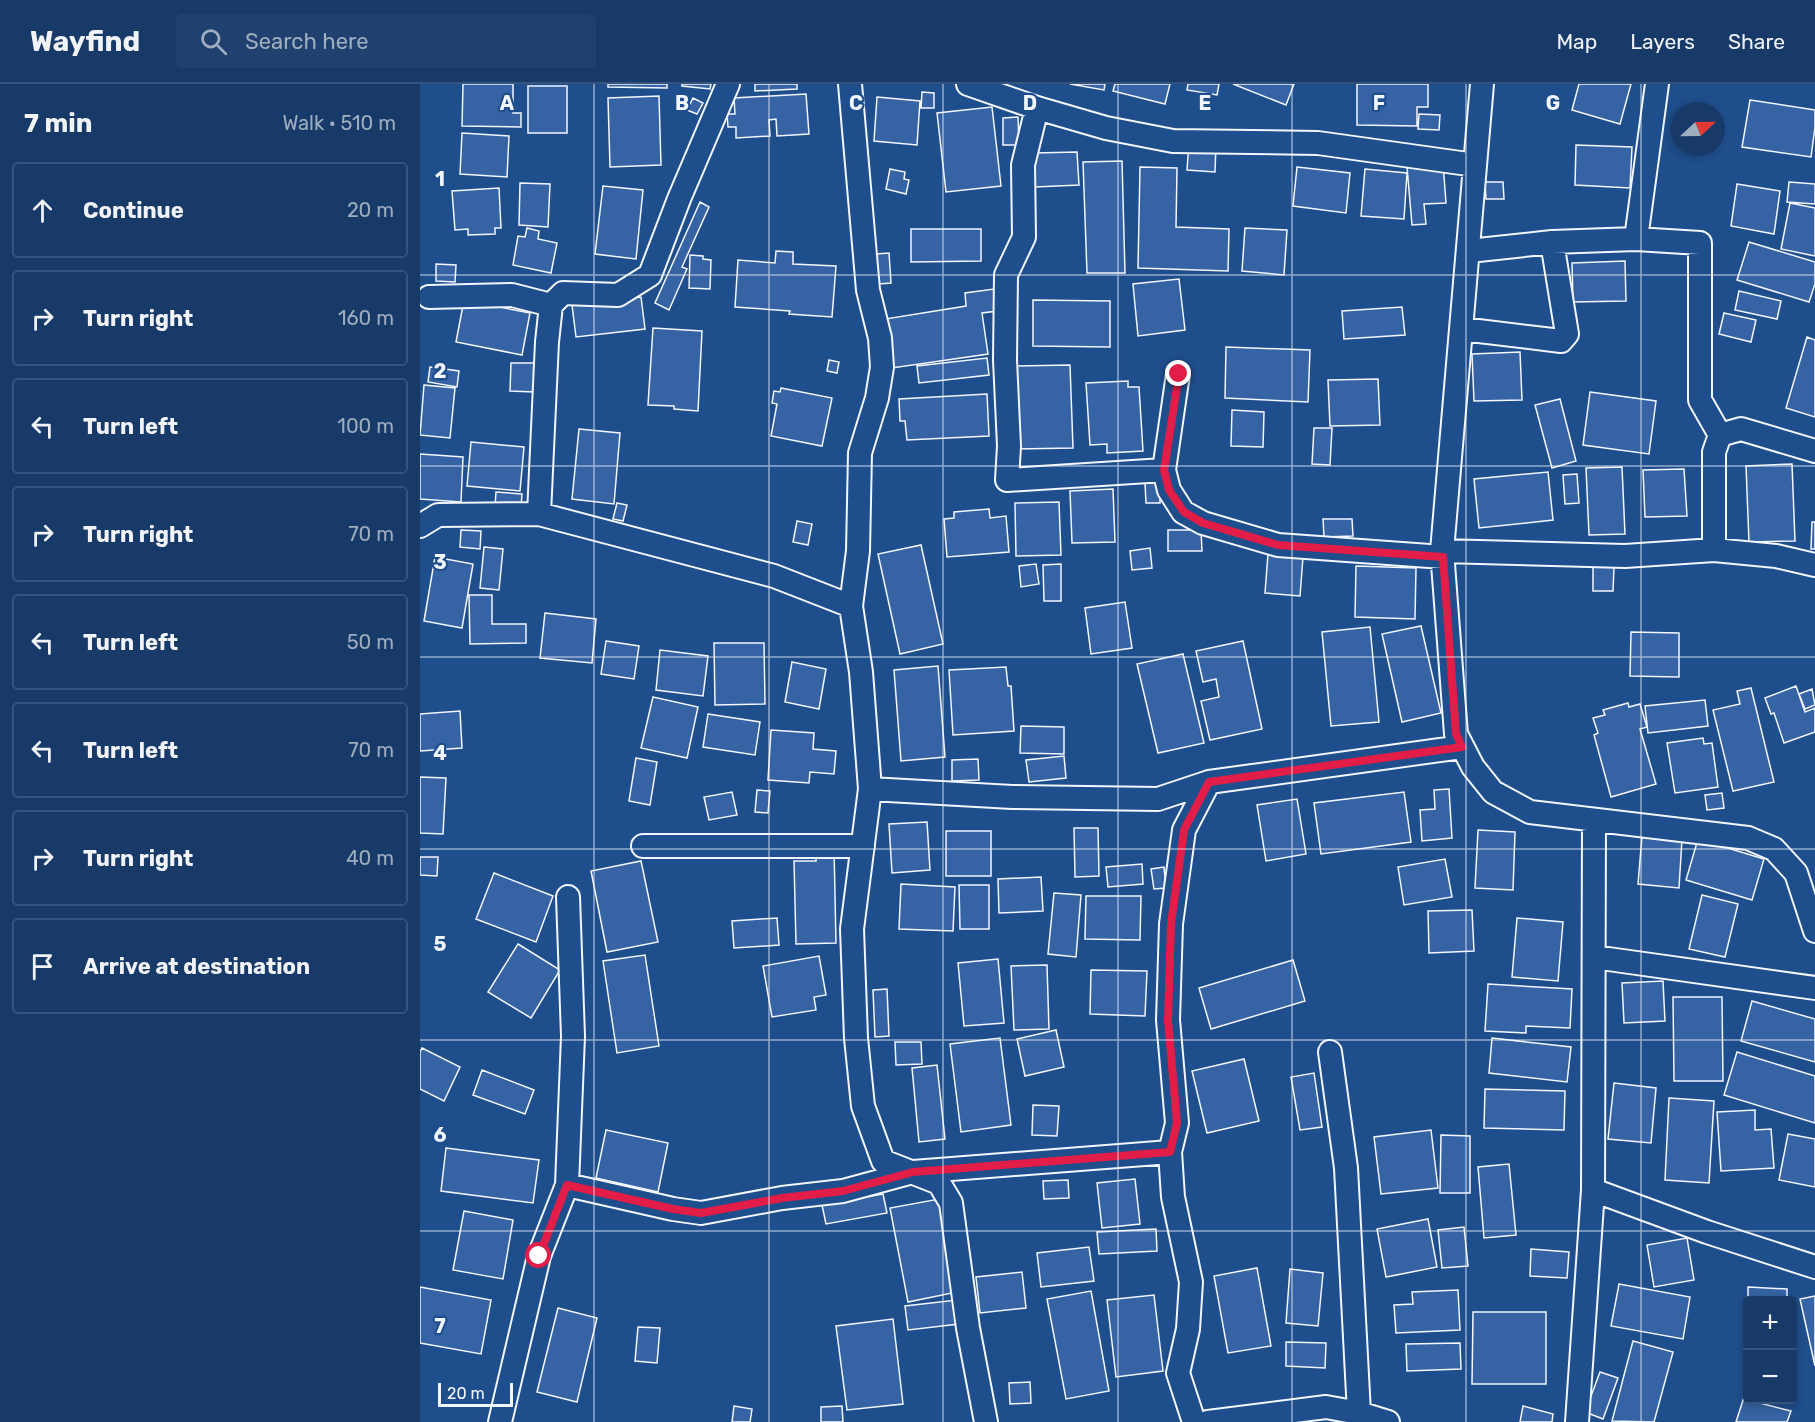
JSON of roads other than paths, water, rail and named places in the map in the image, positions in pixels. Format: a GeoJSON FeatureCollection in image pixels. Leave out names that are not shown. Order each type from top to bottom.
{"type":"FeatureCollection","features":[{"type":"Feature","properties":{"kind":"street"},"geometry":{"type":"LineString","coordinates":[[539,514],[547,342],[551,305],[563,293],[618,295],[651,275],[679,199],[728,84]]}},
{"type":"Feature","properties":{"kind":"street"},"geometry":{"type":"LineString","coordinates":[[850,84],[868,290],[880,338],[882,367],[877,398],[860,453],[858,551],[850,606],[861,672],[870,789],[852,929],[856,1038],[862,1106],[883,1161],[939,1183],[951,1203],[968,1328],[986,1422]]}},
{"type":"Feature","properties":{"kind":"street"},"geometry":{"type":"LineString","coordinates":[[968,84],[1037,108],[1106,128],[1173,141],[1318,143],[1475,165]]}},
{"type":"Feature","properties":{"kind":"street"},"geometry":{"type":"LineString","coordinates":[[1482,84],[1443,554],[1456,734],[1473,767],[1493,792],[1530,812],[1748,838],[1774,849],[1796,873],[1807,877],[1815,931]]}},
{"type":"Feature","properties":{"kind":"street"},"geometry":{"type":"LineString","coordinates":[[1636,239],[1656,84]]}},
{"type":"Feature","properties":{"kind":"street"},"geometry":{"type":"LineString","coordinates":[[1037,108],[1023,165],[1024,237],[1006,275],[1005,360],[1009,446],[1007,480],[1164,470]]}},
{"type":"Feature","properties":{"kind":"street"},"geometry":{"type":"LineString","coordinates":[[1469,251],[1552,242],[1636,239],[1700,243],[1700,400],[1720,435],[1714,452],[1714,550]]}},
{"type":"Feature","properties":{"kind":"street"},"geometry":{"type":"LineString","coordinates":[[1462,329],[1561,341],[1567,334],[1552,242]]}},
{"type":"Feature","properties":{"kind":"street"},"geometry":{"type":"LineString","coordinates":[[429,297],[512,294],[551,305]]}},
{"type":"Feature","properties":{"kind":"street"},"geometry":{"type":"LineString","coordinates":[[1179,374],[1164,470],[1169,490],[1184,512],[1203,523],[1278,545],[1443,554],[1625,556],[1714,550],[1776,556],[1815,566]]}},
{"type":"Feature","properties":{"kind":"street"},"geometry":{"type":"LineString","coordinates":[[1720,435],[1741,429],[1815,451]]}},
{"type":"Feature","properties":{"kind":"street"},"geometry":{"type":"LineString","coordinates":[[420,526],[438,515],[539,514],[774,576],[850,606]]}},
{"type":"Feature","properties":{"kind":"street"},"geometry":{"type":"LineString","coordinates":[[870,789],[1012,797],[1158,799],[1209,782],[1462,747]]}},
{"type":"Feature","properties":{"kind":"street"},"geometry":{"type":"LineString","coordinates":[[1194,1422],[1178,1373],[1188,1329],[1191,1282],[1173,1197],[1170,1152],[1177,1123],[1168,1020],[1171,924],[1184,830],[1209,782]]}},
{"type":"Feature","properties":{"kind":"street"},"geometry":{"type":"LineString","coordinates":[[1158,799],[1187,824]]}},
{"type":"Feature","properties":{"kind":"street"},"geometry":{"type":"LineString","coordinates":[[1577,1422],[1593,1190],[1594,820]]}},
{"type":"Feature","properties":{"kind":"street"},"geometry":{"type":"LineString","coordinates":[[643,846],[862,846]]}},
{"type":"Feature","properties":{"kind":"street"},"geometry":{"type":"LineString","coordinates":[[500,1422],[539,1256],[567,1185],[573,1036],[568,897]]}},
{"type":"Feature","properties":{"kind":"street"},"geometry":{"type":"LineString","coordinates":[[1594,957],[1815,988]]}},
{"type":"Feature","properties":{"kind":"street"},"geometry":{"type":"LineString","coordinates":[[1330,1052],[1346,1168],[1359,1413]]}},
{"type":"Feature","properties":{"kind":"street"},"geometry":{"type":"LineString","coordinates":[[567,1185],[673,1209],[701,1213],[782,1198],[843,1191],[913,1172],[1170,1152]]}},
{"type":"Feature","properties":{"kind":"street"},"geometry":{"type":"LineString","coordinates":[[1593,1190],[1707,1232],[1815,1267]]}},
{"type":"Feature","properties":{"kind":"street"},"geometry":{"type":"LineString","coordinates":[[1208,1422],[1326,1407],[1359,1413],[1388,1422]]}}]}
